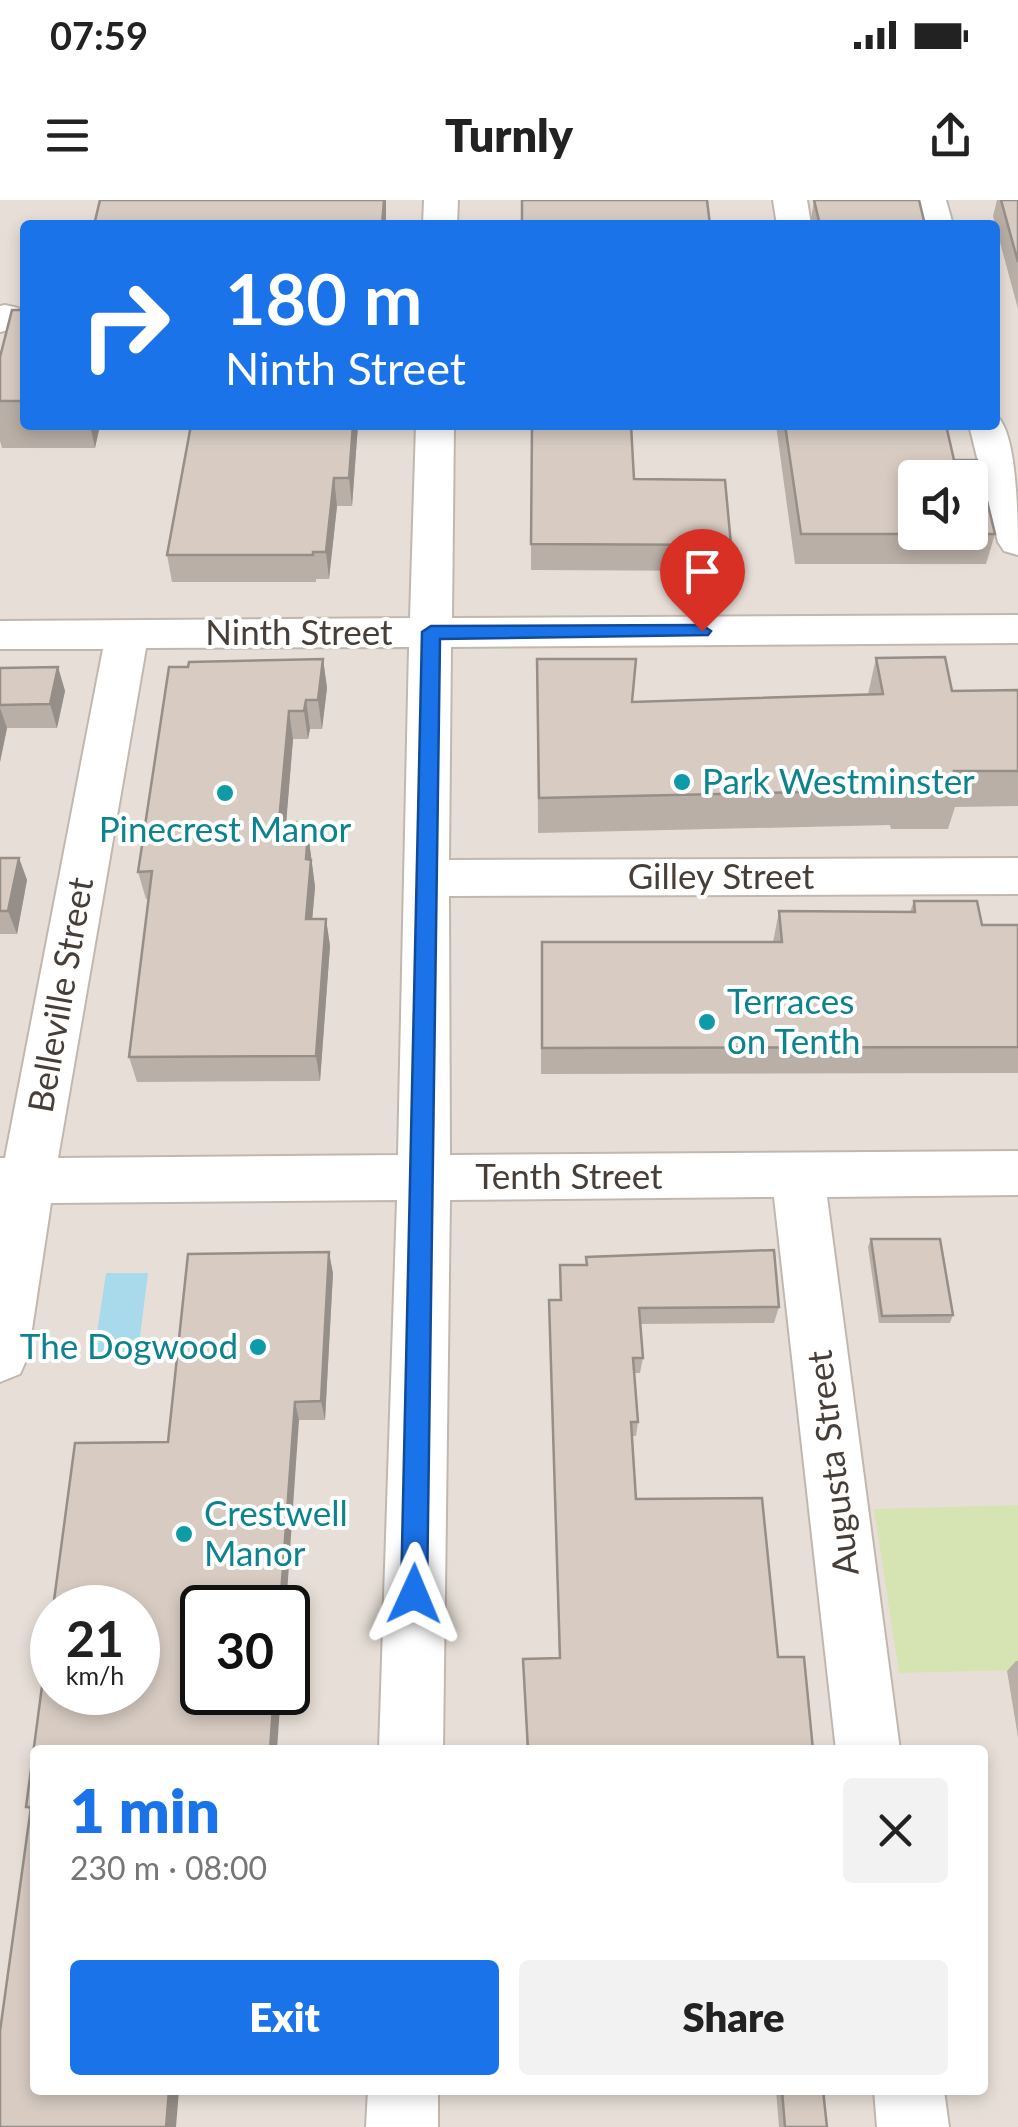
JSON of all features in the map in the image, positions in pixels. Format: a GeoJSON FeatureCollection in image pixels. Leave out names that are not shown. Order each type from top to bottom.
{"type":"FeatureCollection","features":[{"type":"Feature","properties":{"kind":"street"},"geometry":{"type":"LineString","coordinates":[[411,1745],[435,430]]}},
{"type":"Feature","properties":{"kind":"street"},"geometry":{"type":"LineString","coordinates":[[989,430],[1018,542]]}},
{"type":"Feature","properties":{"kind":"street","name":"Ninth Street"},"geometry":{"type":"LineString","coordinates":[[0,635],[1018,629]]}},
{"type":"Feature","properties":{"kind":"street","name":"Belleville Street"},"geometry":{"type":"LineString","coordinates":[[0,1356],[15,1181],[127,634]]}},
{"type":"Feature","properties":{"kind":"street","name":"Gilley Street"},"geometry":{"type":"LineString","coordinates":[[425,878],[1018,876]]}},
{"type":"Feature","properties":{"kind":"street","name":"Tenth Street"},"geometry":{"type":"LineString","coordinates":[[15,1181],[1018,1173]]}},
{"type":"Feature","properties":{"kind":"street","name":"Augusta Street"},"geometry":{"type":"LineString","coordinates":[[798,1176],[867,1745]]}},
{"type":"Feature","properties":{"kind":"street"},"geometry":{"type":"LineString","coordinates":[[402,2095],[402,2127]]}},
{"type":"Feature","properties":{"kind":"street"},"geometry":{"type":"LineString","coordinates":[[910,2095],[913,2127]]}},
{"type":"Feature","properties":{"kind":"shaded area"},"geometry":{"type":"Polygon","coordinates":[[[0,200],[1018,200],[1018,2127],[0,2127],[0,200]]]}},
{"type":"Feature","properties":{"kind":"green space"},"geometry":{"type":"Polygon","coordinates":[[[1018,1505],[1018,1670],[899,1673],[874,1509],[1018,1505]]]}},
{"type":"Feature","properties":{"kind":"water"},"geometry":{"type":"Polygon","coordinates":[[[106,1273],[148,1273],[138,1352],[94,1353],[106,1273]]]}},
{"type":"Feature","properties":{"kind":"building"},"geometry":{"type":"Polygon","coordinates":[[[100,200],[384,200],[382,220],[95,220],[100,200]]]}},
{"type":"Feature","properties":{"kind":"building"},"geometry":{"type":"Polygon","coordinates":[[[522,200],[707,200],[709,220],[522,220],[522,200]]]}},
{"type":"Feature","properties":{"kind":"building"},"geometry":{"type":"Polygon","coordinates":[[[814,200],[919,200],[924,220],[819,220],[814,200]]]}},
{"type":"Feature","properties":{"kind":"building"},"geometry":{"type":"Polygon","coordinates":[[[1001,200],[1018,200],[1018,262],[1001,200]]]}},
{"type":"Feature","properties":{"kind":"building"},"geometry":{"type":"Polygon","coordinates":[[[12,310],[20,310],[20,401],[0,401],[0,357],[12,310]]]}},
{"type":"Feature","properties":{"kind":"building"},"geometry":{"type":"Polygon","coordinates":[[[190,430],[353,430],[349,478],[334,478],[326,552],[167,555],[190,430]]]}},
{"type":"Feature","properties":{"kind":"building"},"geometry":{"type":"Polygon","coordinates":[[[532,430],[631,430],[634,479],[725,480],[731,545],[531,544],[532,430]]]}},
{"type":"Feature","properties":{"kind":"building"},"geometry":{"type":"Polygon","coordinates":[[[786,430],[947,430],[954,460],[898,460],[898,534],[801,534],[786,430]]]}},
{"type":"Feature","properties":{"kind":"building"},"geometry":{"type":"Polygon","coordinates":[[[988,505],[995,534],[988,534],[988,505]]]}},
{"type":"Feature","properties":{"kind":"building"},"geometry":{"type":"Polygon","coordinates":[[[945,657],[952,691],[1018,690],[1018,771],[954,771],[959,794],[901,794],[900,790],[539,798],[537,659],[636,659],[632,702],[883,694],[876,658],[945,657]]]}},
{"type":"Feature","properties":{"kind":"building"},"geometry":{"type":"Polygon","coordinates":[[[323,659],[318,700],[306,700],[304,711],[289,711],[279,822],[296,822],[295,834],[308,833],[306,859],[311,860],[306,919],[326,919],[316,1056],[129,1057],[152,871],[138,872],[169,667],[188,667],[189,662],[323,659]]]}},
{"type":"Feature","properties":{"kind":"building"},"geometry":{"type":"Polygon","coordinates":[[[58,667],[50,704],[0,705],[0,668],[58,667]]]}},
{"type":"Feature","properties":{"kind":"building"},"geometry":{"type":"Polygon","coordinates":[[[0,858],[19,858],[8,911],[0,911],[0,858]]]}},
{"type":"Feature","properties":{"kind":"building"},"geometry":{"type":"Polygon","coordinates":[[[914,901],[977,901],[982,925],[1018,925],[1018,1047],[542,1048],[542,942],[782,942],[779,911],[915,912],[914,901]]]}},
{"type":"Feature","properties":{"kind":"building"},"geometry":{"type":"Polygon","coordinates":[[[871,1239],[940,1239],[953,1315],[882,1316],[871,1239]]]}},
{"type":"Feature","properties":{"kind":"building"},"geometry":{"type":"Polygon","coordinates":[[[774,1250],[779,1307],[639,1308],[643,1358],[633,1358],[638,1422],[631,1422],[636,1499],[762,1498],[778,1657],[804,1657],[813,1745],[528,1745],[523,1659],[560,1658],[549,1300],[561,1300],[560,1265],[587,1265],[586,1257],[774,1250]]]}},
{"type":"Feature","properties":{"kind":"building"},"geometry":{"type":"Polygon","coordinates":[[[329,1252],[321,1401],[295,1402],[282,1585],[180,1585],[180,1715],[272,1715],[270,1745],[34,1745],[38,1715],[160,1715],[160,1585],[56,1585],[75,1443],[168,1442],[188,1254],[329,1252]]]}},
{"type":"Feature","properties":{"kind":"building"},"geometry":{"type":"Polygon","coordinates":[[[30,1814],[30,2095],[169,2095],[166,2127],[0,2127],[0,2031],[30,1814]]]}},
{"type":"Feature","properties":{"kind":"building"},"geometry":{"type":"Polygon","coordinates":[[[782,2095],[824,2095],[827,2127],[785,2127],[782,2095]]]}},
{"type":"Feature","properties":{"kind":"place","name":"Park Westminster"},"geometry":{"type":"Point","coordinates":[682,782]}},
{"type":"Feature","properties":{"kind":"place","name":"Pinecrest Manor"},"geometry":{"type":"Point","coordinates":[225,793]}},
{"type":"Feature","properties":{"kind":"place","name":"Terraces on Tenth"},"geometry":{"type":"Point","coordinates":[707,1022]}},
{"type":"Feature","properties":{"kind":"place","name":"The Dogwood"},"geometry":{"type":"Point","coordinates":[258,1347]}},
{"type":"Feature","properties":{"kind":"place","name":"Crestwell Manor"},"geometry":{"type":"Point","coordinates":[184,1534]}},
{"type":"Feature","properties":{"kind":"route"},"geometry":{"type":"LineString","coordinates":[[414,1594],[431,632],[702,631]]}}]}
